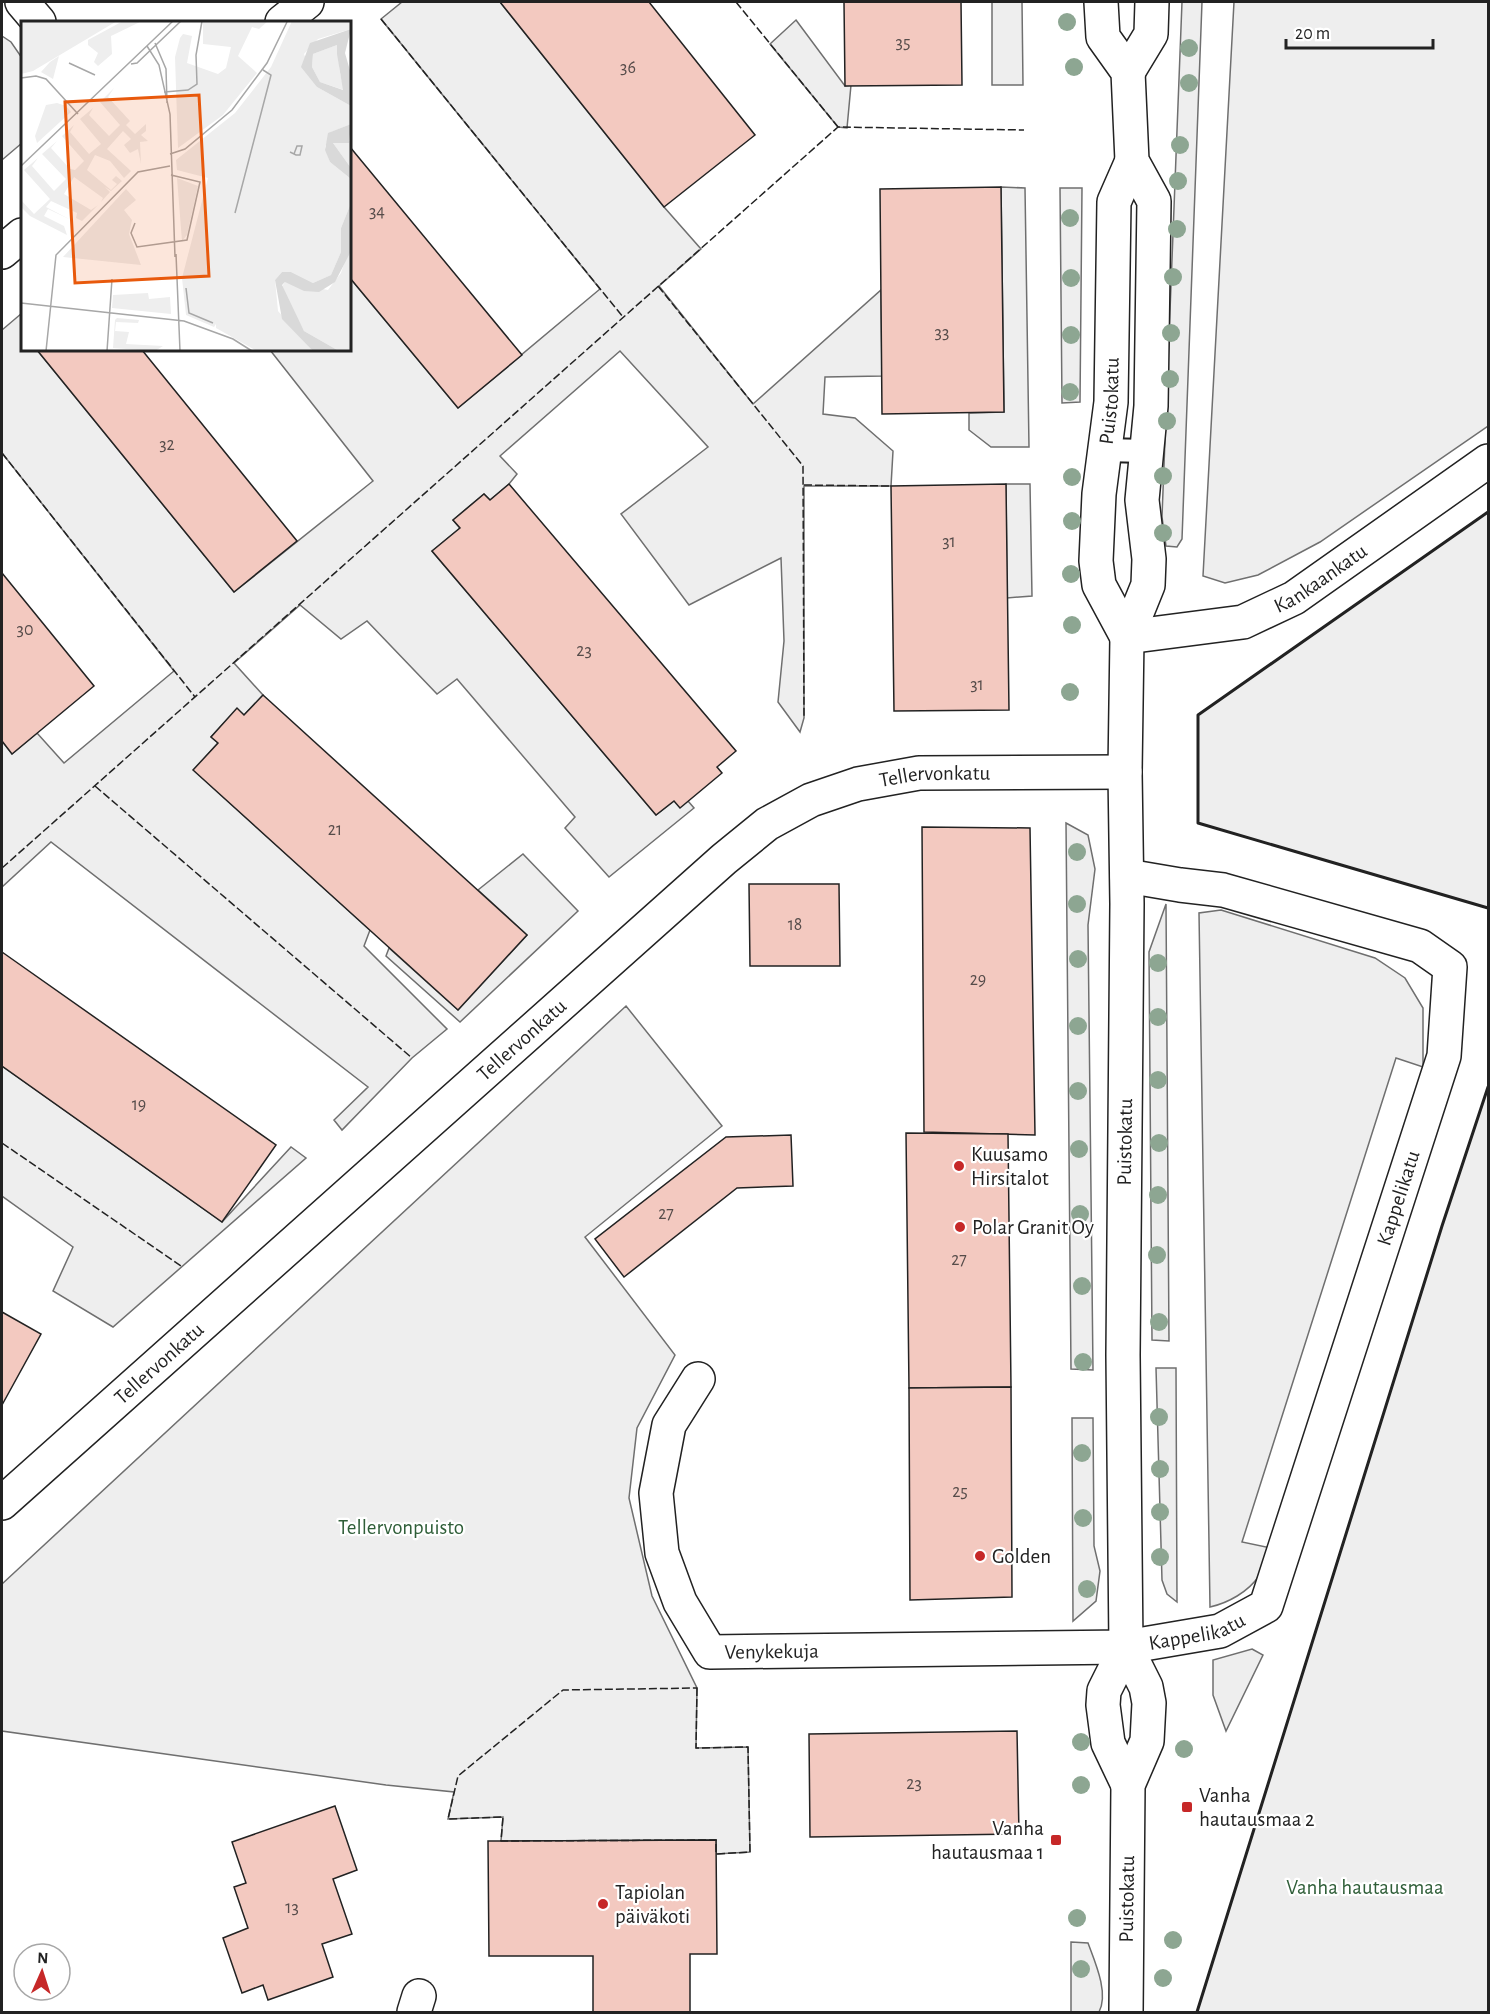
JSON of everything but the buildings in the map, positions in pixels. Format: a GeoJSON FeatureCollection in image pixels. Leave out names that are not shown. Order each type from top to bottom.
{"type":"FeatureCollection","features":[{"type":"Feature","properties":{"kind":"street"},"geometry":{"type":"LineString","coordinates":[[22,2],[38,21]]}},
{"type":"Feature","properties":{"kind":"street"},"geometry":{"type":"LineString","coordinates":[[283,21],[307,2]]}},
{"type":"Feature","properties":{"kind":"street"},"geometry":{"type":"LineString","coordinates":[[1101,2],[1103,37],[1128,72],[1151,34],[1152,2]]}},
{"type":"Feature","properties":{"kind":"street","name":"Puistokatu"},"geometry":{"type":"LineString","coordinates":[[1128,72],[1132,161],[1154,201],[1151,406],[1142,500],[1149,559],[1148,585],[1127,637],[1122,1355],[1125,1647],[1104,1691],[1103,1705],[1108,1743],[1128,1785]]}},
{"type":"Feature","properties":{"kind":"street","name":"Puistokatu"},"geometry":{"type":"LineString","coordinates":[[1127,637],[1099,585],[1096,561],[1099,494],[1111,402],[1114,202],[1132,161]]}},
{"type":"Feature","properties":{"kind":"street"},"geometry":{"type":"LineString","coordinates":[[2,252],[21,236]]}},
{"type":"Feature","properties":{"kind":"street","name":"Kankaankatu"},"geometry":{"type":"LineString","coordinates":[[1127,637],[1243,622],[1294,598],[1488,461]]}},
{"type":"Feature","properties":{"kind":"street","name":"Tellervonkatu"},"geometry":{"type":"LineString","coordinates":[[2,1503],[724,859],[767,824],[812,800],[858,784],[919,773],[1125,772]]}},
{"type":"Feature","properties":{"kind":"street","name":"Kappelikatu"},"geometry":{"type":"LineString","coordinates":[[1125,1647],[1220,1631],[1266,1606],[1444,1056],[1450,967],[1420,946],[1223,890],[1127,876]]}},
{"type":"Feature","properties":{"kind":"street","name":"Venykekuja"},"geometry":{"type":"LineString","coordinates":[[698,1379],[669,1425],[656,1493],[662,1553],[680,1602],[710,1652],[1125,1647]]}},
{"type":"Feature","properties":{"kind":"street","name":"Puistokatu"},"geometry":{"type":"LineString","coordinates":[[1125,1647],[1146,1688],[1149,1703],[1147,1741],[1128,1785],[1126,2013]]}},
{"type":"Feature","properties":{"kind":"lane"},"geometry":{"type":"LineString","coordinates":[[1104,450],[1146,451]]}},
{"type":"Feature","properties":{"kind":"green space"},"geometry":{"type":"Polygon","coordinates":[[[402,2],[500,2],[664,207],[701,249],[659,286],[753,404],[881,290],[882,376],[825,377],[823,414],[855,418],[893,451],[891,486],[804,486],[804,718],[800,732],[778,702],[784,641],[781,558],[689,605],[621,514],[708,447],[620,351],[500,456],[517,474],[490,500],[484,494],[453,520],[460,528],[432,551],[656,815],[674,801],[688,801],[694,808],[609,877],[565,828],[575,817],[457,679],[437,694],[367,621],[341,639],[300,605],[234,663],[263,695],[244,715],[237,709],[211,737],[218,743],[194,770],[370,930],[364,946],[447,1029],[412,1058],[342,1130],[334,1120],[368,1087],[51,842],[2,887],[2,741],[12,754],[37,733],[64,763],[174,671],[2,453],[2,330],[21,314],[21,351],[38,351],[234,592],[373,481],[271,351],[351,351],[351,279],[458,408],[600,289],[381,19],[402,2]]]}},
{"type":"Feature","properties":{"kind":"green space"},"geometry":{"type":"Polygon","coordinates":[[[992,2],[1022,2],[1023,85],[992,85],[992,2]]]}},
{"type":"Feature","properties":{"kind":"green space"},"geometry":{"type":"Polygon","coordinates":[[[1182,2],[1202,2],[1182,539],[1177,547],[1166,546],[1162,517],[1182,2]]]}},
{"type":"Feature","properties":{"kind":"green space"},"geometry":{"type":"Polygon","coordinates":[[[1234,2],[1488,2],[1488,426],[1320,542],[1258,575],[1225,583],[1203,576],[1234,2]]]}},
{"type":"Feature","properties":{"kind":"green space"},"geometry":{"type":"Polygon","coordinates":[[[796,20],[845,86],[851,85],[847,128],[838,127],[770,44],[796,20]]]}},
{"type":"Feature","properties":{"kind":"green space"},"geometry":{"type":"Polygon","coordinates":[[[2,36],[11,42],[21,57],[21,144],[2,160],[2,36]]]}},
{"type":"Feature","properties":{"kind":"green space"},"geometry":{"type":"Polygon","coordinates":[[[1001,187],[1025,188],[1029,447],[991,447],[969,430],[969,413],[1004,412],[1001,187]]]}},
{"type":"Feature","properties":{"kind":"green space"},"geometry":{"type":"Polygon","coordinates":[[[1060,188],[1082,188],[1080,402],[1062,403],[1060,188]]]}},
{"type":"Feature","properties":{"kind":"green space"},"geometry":{"type":"Polygon","coordinates":[[[1006,484],[1030,484],[1032,596],[1007,598],[1006,484]]]}},
{"type":"Feature","properties":{"kind":"green space"},"geometry":{"type":"Polygon","coordinates":[[[1488,512],[1488,908],[1198,823],[1198,715],[1488,512]]]}},
{"type":"Feature","properties":{"kind":"green space"},"geometry":{"type":"Polygon","coordinates":[[[1066,823],[1088,835],[1095,869],[1088,925],[1093,1370],[1071,1369],[1066,823]]]}},
{"type":"Feature","properties":{"kind":"green space"},"geometry":{"type":"Polygon","coordinates":[[[523,854],[578,911],[460,1022],[386,956],[389,948],[458,1010],[527,935],[478,890],[523,854]]]}},
{"type":"Feature","properties":{"kind":"green space"},"geometry":{"type":"Polygon","coordinates":[[[1166,904],[1169,1341],[1152,1340],[1149,952],[1166,904]]]}},
{"type":"Feature","properties":{"kind":"green space"},"geometry":{"type":"Polygon","coordinates":[[[1221,910],[1375,958],[1405,978],[1423,1008],[1423,1067],[1396,1058],[1242,1542],[1271,1548],[1254,1582],[1231,1600],[1210,1607],[1199,913],[1221,910]]]}},
{"type":"Feature","properties":{"kind":"green space","name":"Tellervonpuisto"},"geometry":{"type":"Polygon","coordinates":[[[626,1006],[722,1126],[585,1237],[675,1355],[637,1428],[629,1498],[652,1596],[697,1688],[696,1748],[748,1747],[750,1852],[716,1854],[716,1840],[501,1841],[503,1817],[448,1819],[454,1792],[386,1785],[2,1731],[2,1584],[626,1006]]]}},
{"type":"Feature","properties":{"kind":"green space"},"geometry":{"type":"Polygon","coordinates":[[[2,1066],[222,1222],[291,1147],[306,1158],[113,1327],[53,1291],[73,1247],[2,1196],[2,1066]]]}},
{"type":"Feature","properties":{"kind":"green space","name":"Vanha hautausmaa"},"geometry":{"type":"Polygon","coordinates":[[[1488,1087],[1488,2012],[1197,2012],[1442,1226],[1488,1087]]]}},
{"type":"Feature","properties":{"kind":"green space"},"geometry":{"type":"Polygon","coordinates":[[[1156,1368],[1176,1368],[1177,1602],[1167,1594],[1162,1580],[1156,1368]]]}},
{"type":"Feature","properties":{"kind":"green space"},"geometry":{"type":"Polygon","coordinates":[[[1072,1418],[1093,1418],[1094,1546],[1100,1571],[1096,1601],[1073,1621],[1072,1418]]]}},
{"type":"Feature","properties":{"kind":"green space"},"geometry":{"type":"Polygon","coordinates":[[[1252,1649],[1263,1655],[1226,1731],[1213,1695],[1213,1660],[1252,1649]]]}},
{"type":"Feature","properties":{"kind":"green space"},"geometry":{"type":"Polygon","coordinates":[[[1071,1942],[1088,1943],[1102,1987],[1102,2004],[1099,2012],[1071,2012],[1071,1942]]]}},
{"type":"Feature","properties":{"kind":"fence"},"geometry":{"type":"LineString","coordinates":[[736,2],[838,127]]}},
{"type":"Feature","properties":{"kind":"fence"},"geometry":{"type":"LineString","coordinates":[[381,19],[623,317]]}},
{"type":"Feature","properties":{"kind":"fence"},"geometry":{"type":"LineString","coordinates":[[2,868],[838,127],[1024,130]]}},
{"type":"Feature","properties":{"kind":"fence"},"geometry":{"type":"LineString","coordinates":[[658,286],[803,466],[804,718]]}},
{"type":"Feature","properties":{"kind":"fence"},"geometry":{"type":"LineString","coordinates":[[2,453],[195,697]]}},
{"type":"Feature","properties":{"kind":"fence"},"geometry":{"type":"LineString","coordinates":[[804,485],[891,486]]}},
{"type":"Feature","properties":{"kind":"fence"},"geometry":{"type":"LineString","coordinates":[[95,786],[412,1058]]}},
{"type":"Feature","properties":{"kind":"fence"},"geometry":{"type":"LineString","coordinates":[[2,1143],[181,1266]]}},
{"type":"Feature","properties":{"kind":"fence"},"geometry":{"type":"LineString","coordinates":[[697,1688],[696,1748],[748,1747],[750,1852],[716,1854],[716,1840],[501,1841],[503,1817],[448,1819],[458,1776],[563,1690],[697,1688]]}},
{"type":"Feature","properties":{"kind":"wall"},"geometry":{"type":"LineString","coordinates":[[1488,512],[1198,715],[1198,823],[1488,908]]}},
{"type":"Feature","properties":{"kind":"wall"},"geometry":{"type":"LineString","coordinates":[[1197,2012],[1442,1226],[1488,1087]]}},
{"type":"Feature","properties":{"kind":"place","name":"Kuusamo Hirsitalot"},"geometry":{"type":"Point","coordinates":[959,1166]}},
{"type":"Feature","properties":{"kind":"place","name":"Polar Granit Oy"},"geometry":{"type":"Point","coordinates":[960,1227]}},
{"type":"Feature","properties":{"kind":"place","name":"Golden"},"geometry":{"type":"Point","coordinates":[980,1556]}},
{"type":"Feature","properties":{"kind":"place","name":"Vanha hautausmaa 2"},"geometry":{"type":"Point","coordinates":[1187,1807]}},
{"type":"Feature","properties":{"kind":"place","name":"Vanha hautausmaa 1"},"geometry":{"type":"Point","coordinates":[1056,1840]}},
{"type":"Feature","properties":{"kind":"place","name":"Tapiolan päiväkoti"},"geometry":{"type":"Point","coordinates":[603,1904]}}]}
